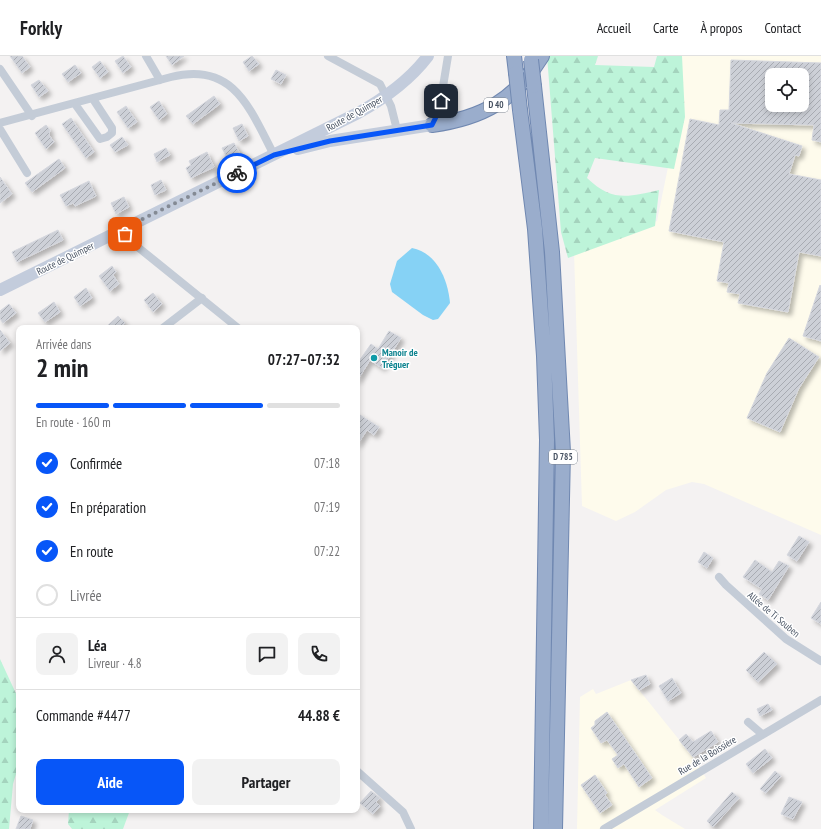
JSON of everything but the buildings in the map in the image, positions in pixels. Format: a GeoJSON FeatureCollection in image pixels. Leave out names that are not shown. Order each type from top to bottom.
{"type":"FeatureCollection","features":[{"type":"Feature","properties":{"kind":"highway","name":"D 785"},"geometry":{"type":"LineString","coordinates":[[514,56],[535,229],[544,356],[547,433],[540,829]]}},
{"type":"Feature","properties":{"kind":"highway","name":"D 40"},"geometry":{"type":"LineString","coordinates":[[432,125],[466,118],[496,105],[515,91],[535,57]]}},
{"type":"Feature","properties":{"kind":"highway","name":"D 785"},"geometry":{"type":"LineString","coordinates":[[535,57],[534,86],[552,252],[563,452],[555,829]]}},
{"type":"Feature","properties":{"kind":"main road","name":"D 40"},"geometry":{"type":"LineString","coordinates":[[386,96],[406,81],[428,56]]}},
{"type":"Feature","properties":{"kind":"main road","name":"Route de Quimper"},"geometry":{"type":"LineString","coordinates":[[0,290],[358,113],[386,96]]}},
{"type":"Feature","properties":{"kind":"main road","name":"D 40"},"geometry":{"type":"LineString","coordinates":[[274,155],[330,141],[432,125]]}},
{"type":"Feature","properties":{"kind":"street"},"geometry":{"type":"LineString","coordinates":[[146,56],[160,80]]}},
{"type":"Feature","properties":{"kind":"street"},"geometry":{"type":"LineString","coordinates":[[328,56],[380,84],[394,117],[397,130]]}},
{"type":"Feature","properties":{"kind":"street"},"geometry":{"type":"LineString","coordinates":[[432,125],[439,111],[448,56]]}},
{"type":"Feature","properties":{"kind":"street"},"geometry":{"type":"LineString","coordinates":[[0,69],[32,116]]}},
{"type":"Feature","properties":{"kind":"street"},"geometry":{"type":"LineString","coordinates":[[0,124],[160,80],[193,73],[223,80],[239,93],[247,103],[274,155]]}},
{"type":"Feature","properties":{"kind":"street"},"geometry":{"type":"LineString","coordinates":[[75,104],[100,139],[103,139],[112,133],[112,128],[93,99]]}},
{"type":"Feature","properties":{"kind":"street"},"geometry":{"type":"LineString","coordinates":[[0,129],[28,173]]}},
{"type":"Feature","properties":{"kind":"street"},"geometry":{"type":"LineString","coordinates":[[122,229],[134,244],[234,325]]}},
{"type":"Feature","properties":{"kind":"street"},"geometry":{"type":"LineString","coordinates":[[168,325],[202,298]]}},
{"type":"Feature","properties":{"kind":"street","name":"Allée de Ti Souben"},"geometry":{"type":"LineString","coordinates":[[719,577],[786,639],[821,661]]}},
{"type":"Feature","properties":{"kind":"street","name":"Rue de la Boissière"},"geometry":{"type":"LineString","coordinates":[[604,829],[821,700]]}},
{"type":"Feature","properties":{"kind":"street"},"geometry":{"type":"LineString","coordinates":[[748,722],[762,734]]}},
{"type":"Feature","properties":{"kind":"street"},"geometry":{"type":"LineString","coordinates":[[360,774],[403,812],[411,829]]}},
{"type":"Feature","properties":{"kind":"shaded area"},"geometry":{"type":"Polygon","coordinates":[[[674,56],[821,56],[821,535],[704,484],[692,482],[666,490],[635,512],[616,521],[582,506],[574,252],[657,221],[676,128],[674,56]]]}},
{"type":"Feature","properties":{"kind":"shaded area"},"geometry":{"type":"Polygon","coordinates":[[[631,680],[693,757],[706,778],[655,810],[685,829],[577,829],[580,697],[593,689],[596,694],[631,680]]]}},
{"type":"Feature","properties":{"kind":"green space"},"geometry":{"type":"Polygon","coordinates":[[[547,56],[598,56],[595,65],[654,67],[657,56],[682,56],[685,117],[674,169],[595,158],[587,178],[604,191],[621,196],[629,196],[659,190],[655,226],[568,258],[561,232],[547,56]]]}},
{"type":"Feature","properties":{"kind":"green space"},"geometry":{"type":"Polygon","coordinates":[[[0,659],[16,694],[16,774],[13,784],[9,829],[0,829],[0,659]]]}},
{"type":"Feature","properties":{"kind":"green space"},"geometry":{"type":"Polygon","coordinates":[[[69,813],[129,813],[123,829],[72,829],[68,824],[69,813]]]}},
{"type":"Feature","properties":{"kind":"water"},"geometry":{"type":"Polygon","coordinates":[[[412,248],[428,255],[440,269],[447,285],[450,303],[438,319],[433,320],[423,315],[392,292],[390,284],[397,261],[412,248]]]}},
{"type":"Feature","properties":{"kind":"way so far"},"geometry":{"type":"LineString","coordinates":[[125,234],[122,229],[237,173]]}},
{"type":"Feature","properties":{"kind":"place","name":"Manoir de Tréguer"},"geometry":{"type":"Point","coordinates":[374,358]}},
{"type":"Feature","properties":{"kind":"route"},"geometry":{"type":"LineString","coordinates":[[237,173],[274,155],[330,141],[432,125],[436,119],[441,101]]}}]}
